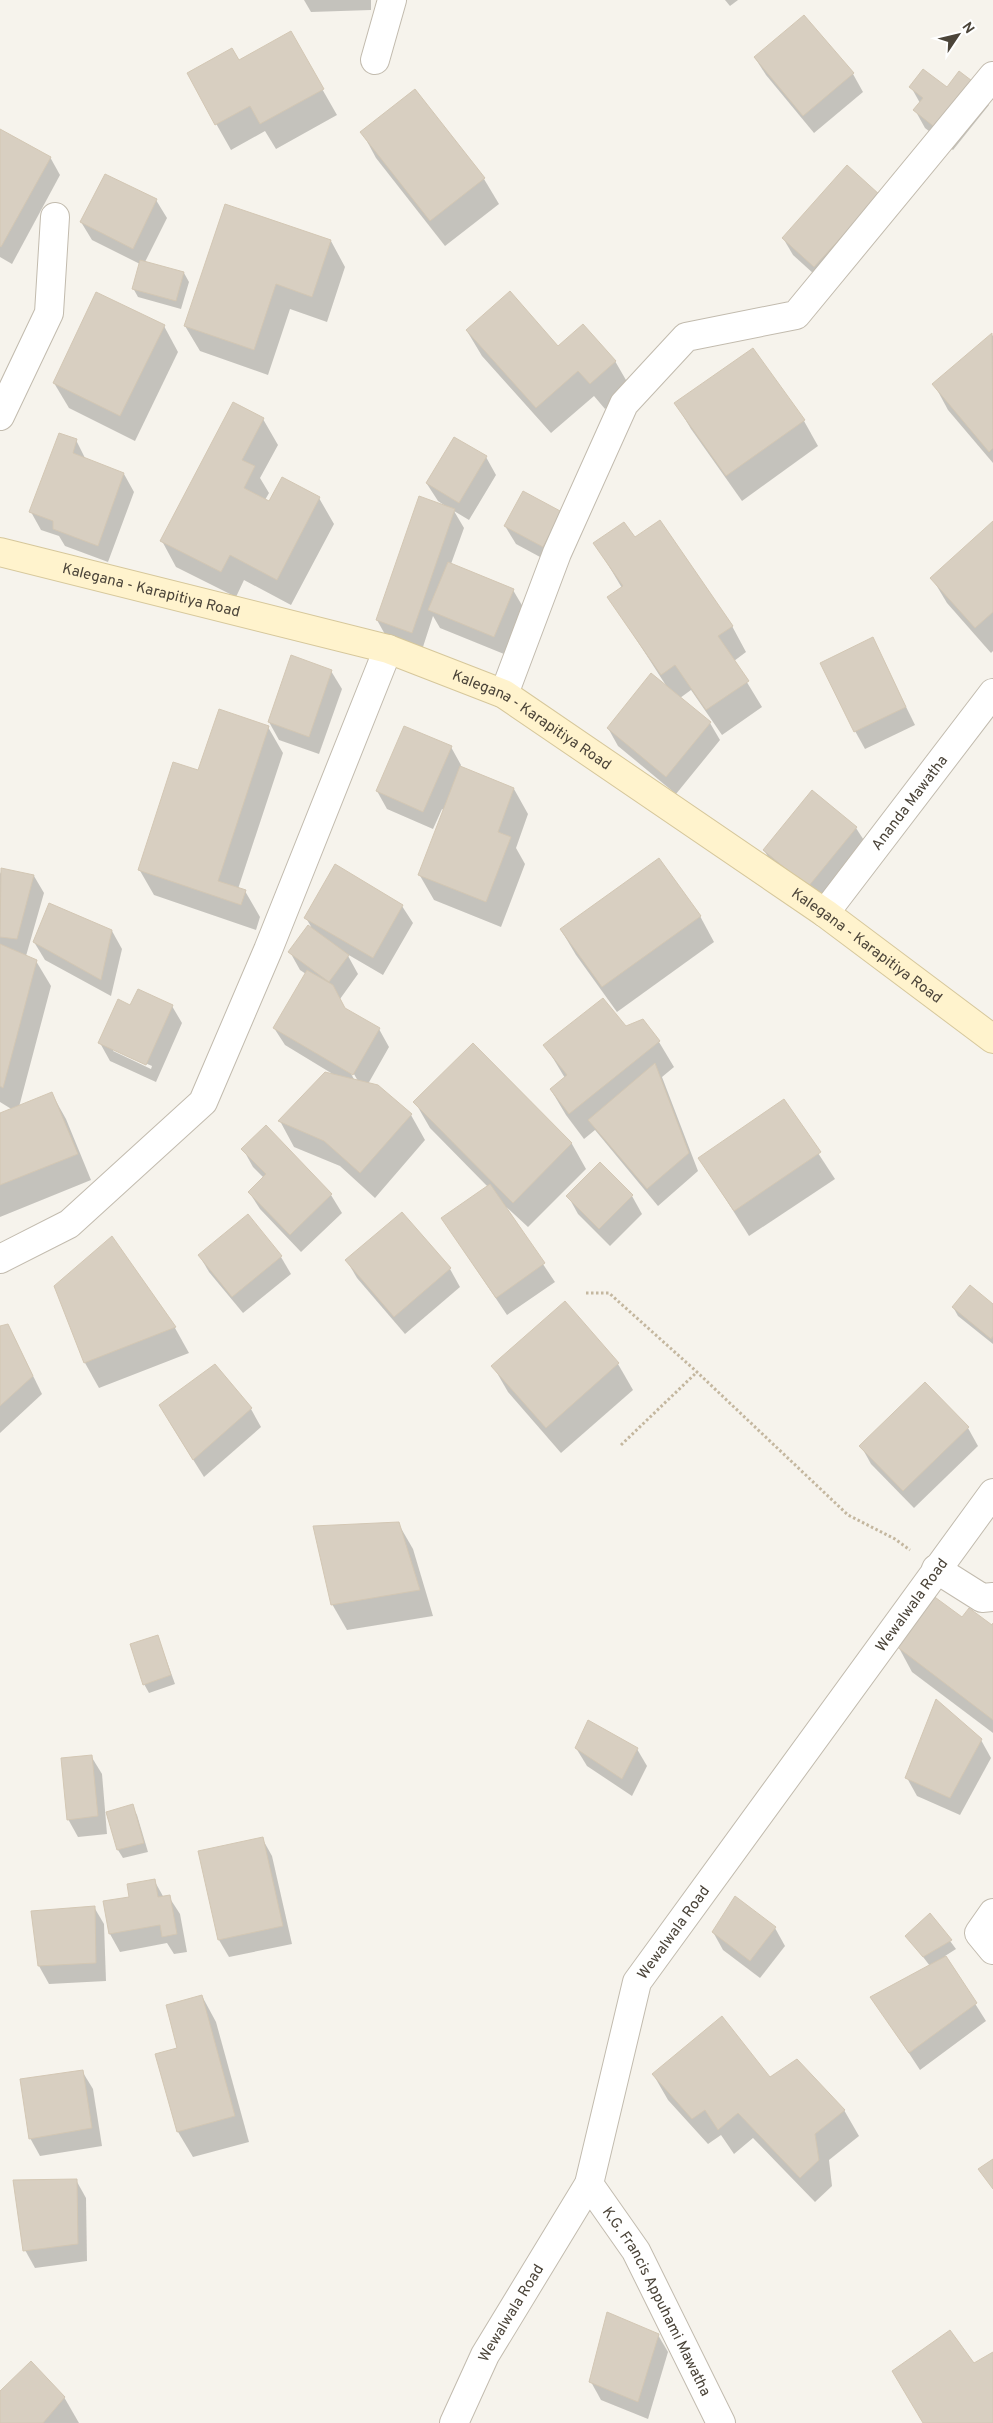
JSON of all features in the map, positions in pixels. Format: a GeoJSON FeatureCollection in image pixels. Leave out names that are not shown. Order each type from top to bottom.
{"type":"FeatureCollection","features":[{"type":"Feature","properties":{"kind":"main road","name":"Kalegana - Karapitiya Road"},"geometry":{"type":"LineString","coordinates":[[0,552],[388,649],[504,694],[825,913],[993,1039]]}},
{"type":"Feature","properties":{"kind":"street"},"geometry":{"type":"LineString","coordinates":[[375,60],[392,0]]}},
{"type":"Feature","properties":{"kind":"street"},"geometry":{"type":"LineString","coordinates":[[504,694],[557,553],[624,404],[686,336],[796,315],[993,76]]}},
{"type":"Feature","properties":{"kind":"street"},"geometry":{"type":"LineString","coordinates":[[0,416],[49,313],[55,217]]}},
{"type":"Feature","properties":{"kind":"street"},"geometry":{"type":"LineString","coordinates":[[0,1259],[69,1224],[203,1102],[268,950],[388,649]]}},
{"type":"Feature","properties":{"kind":"street","name":"Ananda Mawatha"},"geometry":{"type":"LineString","coordinates":[[825,913],[993,692]]}},
{"type":"Feature","properties":{"kind":"street","name":"Wewalwala Road"},"geometry":{"type":"LineString","coordinates":[[454,2423],[485,2355],[589,2184],[637,1982],[936,1569],[993,1494]]}},
{"type":"Feature","properties":{"kind":"street"},"geometry":{"type":"LineString","coordinates":[[936,1569],[982,1598],[993,1596]]}},
{"type":"Feature","properties":{"kind":"street"},"geometry":{"type":"LineString","coordinates":[[993,1912],[978,1933],[993,1950]]}},
{"type":"Feature","properties":{"kind":"street","name":"K.G. Francis Appuhami Mawatha"},"geometry":{"type":"LineString","coordinates":[[589,2184],[636,2250],[720,2423]]}},
{"type":"Feature","properties":{"kind":"path"},"geometry":{"type":"LineString","coordinates":[[586,1293],[609,1293],[697,1372],[848,1515],[895,1539],[936,1569]]}},
{"type":"Feature","properties":{"kind":"path"},"geometry":{"type":"LineString","coordinates":[[621,1445],[697,1372]]}},
{"type":"Feature","properties":{"kind":"building"},"geometry":{"type":"Polygon","coordinates":[[[804,15],[854,73],[803,116],[754,57],[804,15]]]}},
{"type":"Feature","properties":{"kind":"building"},"geometry":{"type":"Polygon","coordinates":[[[291,31],[324,89],[260,124],[250,106],[215,125],[187,73],[232,48],[239,60],[291,31]]]}},
{"type":"Feature","properties":{"kind":"building"},"geometry":{"type":"Polygon","coordinates":[[[923,69],[947,87],[959,71],[980,87],[942,133],[913,110],[923,98],[909,87],[923,69]]]}},
{"type":"Feature","properties":{"kind":"building"},"geometry":{"type":"Polygon","coordinates":[[[415,89],[485,178],[430,221],[360,132],[415,89]]]}},
{"type":"Feature","properties":{"kind":"building"},"geometry":{"type":"Polygon","coordinates":[[[0,129],[51,157],[1,247],[0,246],[0,129]]]}},
{"type":"Feature","properties":{"kind":"building"},"geometry":{"type":"Polygon","coordinates":[[[847,165],[880,195],[814,267],[782,238],[847,165]]]}},
{"type":"Feature","properties":{"kind":"building"},"geometry":{"type":"Polygon","coordinates":[[[105,174],[157,199],[133,249],[80,222],[105,174]]]}},
{"type":"Feature","properties":{"kind":"building"},"geometry":{"type":"Polygon","coordinates":[[[225,204],[331,240],[312,297],[276,284],[254,350],[184,326],[225,204]]]}},
{"type":"Feature","properties":{"kind":"building"},"geometry":{"type":"Polygon","coordinates":[[[140,260],[184,272],[176,301],[132,289],[140,260]]]}},
{"type":"Feature","properties":{"kind":"building"},"geometry":{"type":"Polygon","coordinates":[[[510,291],[558,346],[583,324],[616,361],[590,384],[578,371],[536,408],[466,330],[510,291]]]}},
{"type":"Feature","properties":{"kind":"building"},"geometry":{"type":"Polygon","coordinates":[[[96,292],[165,325],[120,416],[53,383],[96,292]]]}},
{"type":"Feature","properties":{"kind":"building"},"geometry":{"type":"Polygon","coordinates":[[[992,333],[993,448],[989,452],[932,384],[992,333]]]}},
{"type":"Feature","properties":{"kind":"building"},"geometry":{"type":"Polygon","coordinates":[[[753,348],[805,420],[726,476],[674,403],[753,348]]]}},
{"type":"Feature","properties":{"kind":"building"},"geometry":{"type":"Polygon","coordinates":[[[233,402],[264,418],[242,460],[255,466],[244,488],[269,501],[282,477],[320,497],[277,580],[230,555],[221,572],[160,541],[233,402]]]}},
{"type":"Feature","properties":{"kind":"building"},"geometry":{"type":"Polygon","coordinates":[[[59,433],[77,439],[73,453],[124,473],[98,546],[53,529],[53,521],[29,512],[59,433]]]}},
{"type":"Feature","properties":{"kind":"building"},"geometry":{"type":"Polygon","coordinates":[[[454,437],[487,456],[459,503],[426,483],[454,437]]]}},
{"type":"Feature","properties":{"kind":"building"},"geometry":{"type":"Polygon","coordinates":[[[523,491],[562,512],[543,547],[504,526],[523,491]]]}},
{"type":"Feature","properties":{"kind":"building"},"geometry":{"type":"Polygon","coordinates":[[[419,496],[455,509],[412,633],[376,620],[419,496]]]}},
{"type":"Feature","properties":{"kind":"building"},"geometry":{"type":"Polygon","coordinates":[[[660,520],[733,626],[718,636],[749,681],[706,710],[675,665],[661,675],[607,597],[623,586],[593,543],[624,522],[635,537],[660,520]]]}},
{"type":"Feature","properties":{"kind":"building"},"geometry":{"type":"Polygon","coordinates":[[[993,521],[993,612],[975,628],[930,578],[993,521]]]}},
{"type":"Feature","properties":{"kind":"building"},"geometry":{"type":"Polygon","coordinates":[[[448,562],[514,589],[494,637],[428,610],[448,562]]]}},
{"type":"Feature","properties":{"kind":"building"},"geometry":{"type":"Polygon","coordinates":[[[873,637],[906,707],[854,732],[820,663],[873,637]]]}},
{"type":"Feature","properties":{"kind":"building"},"geometry":{"type":"Polygon","coordinates":[[[291,655],[332,670],[309,737],[268,722],[291,655]]]}},
{"type":"Feature","properties":{"kind":"building"},"geometry":{"type":"Polygon","coordinates":[[[651,673],[711,722],[666,777],[607,728],[651,673]]]}},
{"type":"Feature","properties":{"kind":"building"},"geometry":{"type":"Polygon","coordinates":[[[219,709],[269,726],[218,881],[246,890],[241,905],[138,870],[173,762],[198,770],[219,709]]]}},
{"type":"Feature","properties":{"kind":"building"},"geometry":{"type":"Polygon","coordinates":[[[404,726],[452,746],[423,812],[376,791],[404,726]]]}},
{"type":"Feature","properties":{"kind":"building"},"geometry":{"type":"Polygon","coordinates":[[[460,766],[514,788],[498,832],[511,837],[486,902],[418,875],[460,766]]]}},
{"type":"Feature","properties":{"kind":"building"},"geometry":{"type":"Polygon","coordinates":[[[812,790],[857,827],[808,887],[763,850],[812,790]]]}},
{"type":"Feature","properties":{"kind":"building"},"geometry":{"type":"Polygon","coordinates":[[[659,858],[701,916],[602,987],[560,929],[659,858]]]}},
{"type":"Feature","properties":{"kind":"building"},"geometry":{"type":"Polygon","coordinates":[[[335,864],[403,905],[373,958],[304,918],[335,864]]]}},
{"type":"Feature","properties":{"kind":"building"},"geometry":{"type":"Polygon","coordinates":[[[1,868],[34,875],[17,939],[0,937],[1,868]]]}},
{"type":"Feature","properties":{"kind":"building"},"geometry":{"type":"Polygon","coordinates":[[[49,903],[112,930],[101,980],[33,942],[49,903]]]}},
{"type":"Feature","properties":{"kind":"building"},"geometry":{"type":"Polygon","coordinates":[[[308,925],[349,955],[329,982],[288,952],[308,925]]]}},
{"type":"Feature","properties":{"kind":"building"},"geometry":{"type":"Polygon","coordinates":[[[0,944],[37,960],[3,1088],[0,1086],[0,944]]]}},
{"type":"Feature","properties":{"kind":"building"},"geometry":{"type":"Polygon","coordinates":[[[307,970],[333,985],[345,1008],[380,1028],[353,1075],[273,1028],[307,970]]]}},
{"type":"Feature","properties":{"kind":"building"},"geometry":{"type":"Polygon","coordinates":[[[138,989],[173,1005],[146,1065],[98,1043],[118,999],[130,1005],[138,989]]]}},
{"type":"Feature","properties":{"kind":"building"},"geometry":{"type":"Polygon","coordinates":[[[603,998],[626,1026],[643,1019],[660,1041],[569,1114],[550,1089],[567,1075],[543,1045],[603,998]]]}},
{"type":"Feature","properties":{"kind":"building"},"geometry":{"type":"Polygon","coordinates":[[[473,1043],[572,1143],[513,1203],[413,1102],[473,1043]]]}},
{"type":"Feature","properties":{"kind":"building"},"geometry":{"type":"Polygon","coordinates":[[[655,1063],[689,1153],[647,1189],[588,1120],[655,1063]]]}},
{"type":"Feature","properties":{"kind":"building"},"geometry":{"type":"Polygon","coordinates":[[[325,1072],[378,1085],[412,1114],[360,1173],[324,1141],[278,1121],[325,1072]]]}},
{"type":"Feature","properties":{"kind":"building"},"geometry":{"type":"Polygon","coordinates":[[[52,1092],[78,1154],[0,1185],[0,1113],[52,1092]]]}},
{"type":"Feature","properties":{"kind":"building"},"geometry":{"type":"Polygon","coordinates":[[[784,1099],[821,1152],[734,1211],[698,1158],[784,1099]]]}},
{"type":"Feature","properties":{"kind":"building"},"geometry":{"type":"Polygon","coordinates":[[[266,1125],[332,1194],[290,1235],[248,1192],[266,1174],[241,1149],[266,1125]]]}},
{"type":"Feature","properties":{"kind":"building"},"geometry":{"type":"Polygon","coordinates":[[[600,1162],[633,1195],[599,1229],[566,1196],[600,1162]]]}},
{"type":"Feature","properties":{"kind":"building"},"geometry":{"type":"Polygon","coordinates":[[[490,1184],[545,1263],[496,1298],[441,1218],[490,1184]]]}},
{"type":"Feature","properties":{"kind":"building"},"geometry":{"type":"Polygon","coordinates":[[[402,1212],[451,1268],[394,1317],[345,1260],[402,1212]]]}},
{"type":"Feature","properties":{"kind":"building"},"geometry":{"type":"Polygon","coordinates":[[[248,1214],[282,1256],[232,1297],[198,1255],[248,1214]]]}},
{"type":"Feature","properties":{"kind":"building"},"geometry":{"type":"Polygon","coordinates":[[[112,1236],[176,1327],[84,1363],[54,1286],[112,1236]]]}},
{"type":"Feature","properties":{"kind":"building"},"geometry":{"type":"Polygon","coordinates":[[[970,1285],[993,1304],[993,1336],[991,1339],[952,1307],[970,1285]]]}},
{"type":"Feature","properties":{"kind":"building"},"geometry":{"type":"Polygon","coordinates":[[[565,1301],[619,1363],[546,1428],[491,1366],[565,1301]]]}},
{"type":"Feature","properties":{"kind":"building"},"geometry":{"type":"Polygon","coordinates":[[[8,1324],[33,1376],[0,1406],[0,1326],[8,1324]]]}},
{"type":"Feature","properties":{"kind":"building"},"geometry":{"type":"Polygon","coordinates":[[[215,1364],[252,1408],[193,1460],[159,1405],[215,1364]]]}},
{"type":"Feature","properties":{"kind":"building"},"geometry":{"type":"Polygon","coordinates":[[[925,1382],[969,1427],[903,1491],[859,1446],[925,1382]]]}},
{"type":"Feature","properties":{"kind":"building"},"geometry":{"type":"Polygon","coordinates":[[[399,1522],[420,1590],[331,1605],[313,1526],[399,1522]]]}},
{"type":"Feature","properties":{"kind":"building"},"geometry":{"type":"Polygon","coordinates":[[[932,1595],[962,1617],[969,1608],[992,1625],[993,1623],[993,1720],[896,1646],[932,1595]]]}},
{"type":"Feature","properties":{"kind":"building"},"geometry":{"type":"Polygon","coordinates":[[[158,1635],[171,1675],[143,1685],[130,1644],[158,1635]]]}},
{"type":"Feature","properties":{"kind":"building"},"geometry":{"type":"Polygon","coordinates":[[[936,1699],[982,1739],[950,1798],[905,1778],[936,1699]]]}},
{"type":"Feature","properties":{"kind":"building"},"geometry":{"type":"Polygon","coordinates":[[[588,1720],[638,1748],[622,1779],[575,1748],[588,1720]]]}},
{"type":"Feature","properties":{"kind":"building"},"geometry":{"type":"Polygon","coordinates":[[[92,1755],[98,1816],[67,1820],[61,1758],[92,1755]]]}},
{"type":"Feature","properties":{"kind":"building"},"geometry":{"type":"Polygon","coordinates":[[[133,1804],[144,1843],[117,1850],[106,1812],[133,1804]]]}},
{"type":"Feature","properties":{"kind":"building"},"geometry":{"type":"Polygon","coordinates":[[[263,1837],[283,1926],[218,1940],[198,1851],[263,1837]]]}},
{"type":"Feature","properties":{"kind":"building"},"geometry":{"type":"Polygon","coordinates":[[[155,1879],[158,1897],[170,1895],[177,1934],[162,1937],[160,1925],[109,1934],[103,1901],[129,1897],[127,1884],[155,1879]]]}},
{"type":"Feature","properties":{"kind":"building"},"geometry":{"type":"Polygon","coordinates":[[[735,1896],[776,1927],[750,1961],[712,1932],[735,1896]]]}},
{"type":"Feature","properties":{"kind":"building"},"geometry":{"type":"Polygon","coordinates":[[[95,1906],[96,1963],[38,1966],[31,1911],[95,1906]]]}},
{"type":"Feature","properties":{"kind":"building"},"geometry":{"type":"Polygon","coordinates":[[[930,1913],[952,1940],[923,1957],[905,1936],[930,1913]]]}},
{"type":"Feature","properties":{"kind":"building"},"geometry":{"type":"Polygon","coordinates":[[[946,1956],[977,2003],[909,2053],[870,1997],[946,1956]]]}},
{"type":"Feature","properties":{"kind":"building"},"geometry":{"type":"Polygon","coordinates":[[[202,1995],[235,2116],[177,2132],[155,2054],[177,2048],[166,2005],[202,1995]]]}},
{"type":"Feature","properties":{"kind":"building"},"geometry":{"type":"Polygon","coordinates":[[[722,2016],[770,2077],[797,2059],[845,2110],[815,2134],[819,2160],[800,2178],[738,2113],[718,2130],[705,2110],[692,2119],[652,2074],[722,2016]]]}},
{"type":"Feature","properties":{"kind":"building"},"geometry":{"type":"Polygon","coordinates":[[[83,2070],[92,2128],[29,2139],[20,2079],[83,2070]]]}},
{"type":"Feature","properties":{"kind":"building"},"geometry":{"type":"Polygon","coordinates":[[[993,2159],[993,2189],[978,2169],[993,2159]]]}},
{"type":"Feature","properties":{"kind":"building"},"geometry":{"type":"Polygon","coordinates":[[[77,2179],[78,2244],[23,2251],[13,2180],[77,2179]]]}},
{"type":"Feature","properties":{"kind":"building"},"geometry":{"type":"Polygon","coordinates":[[[607,2312],[659,2334],[638,2402],[589,2382],[607,2312]]]}},
{"type":"Feature","properties":{"kind":"building"},"geometry":{"type":"Polygon","coordinates":[[[950,2330],[974,2363],[993,2352],[993,2423],[923,2423],[892,2371],[950,2330]]]}},
{"type":"Feature","properties":{"kind":"building"},"geometry":{"type":"Polygon","coordinates":[[[31,2361],[65,2397],[43,2423],[0,2423],[0,2391],[31,2361]]]}}]}
